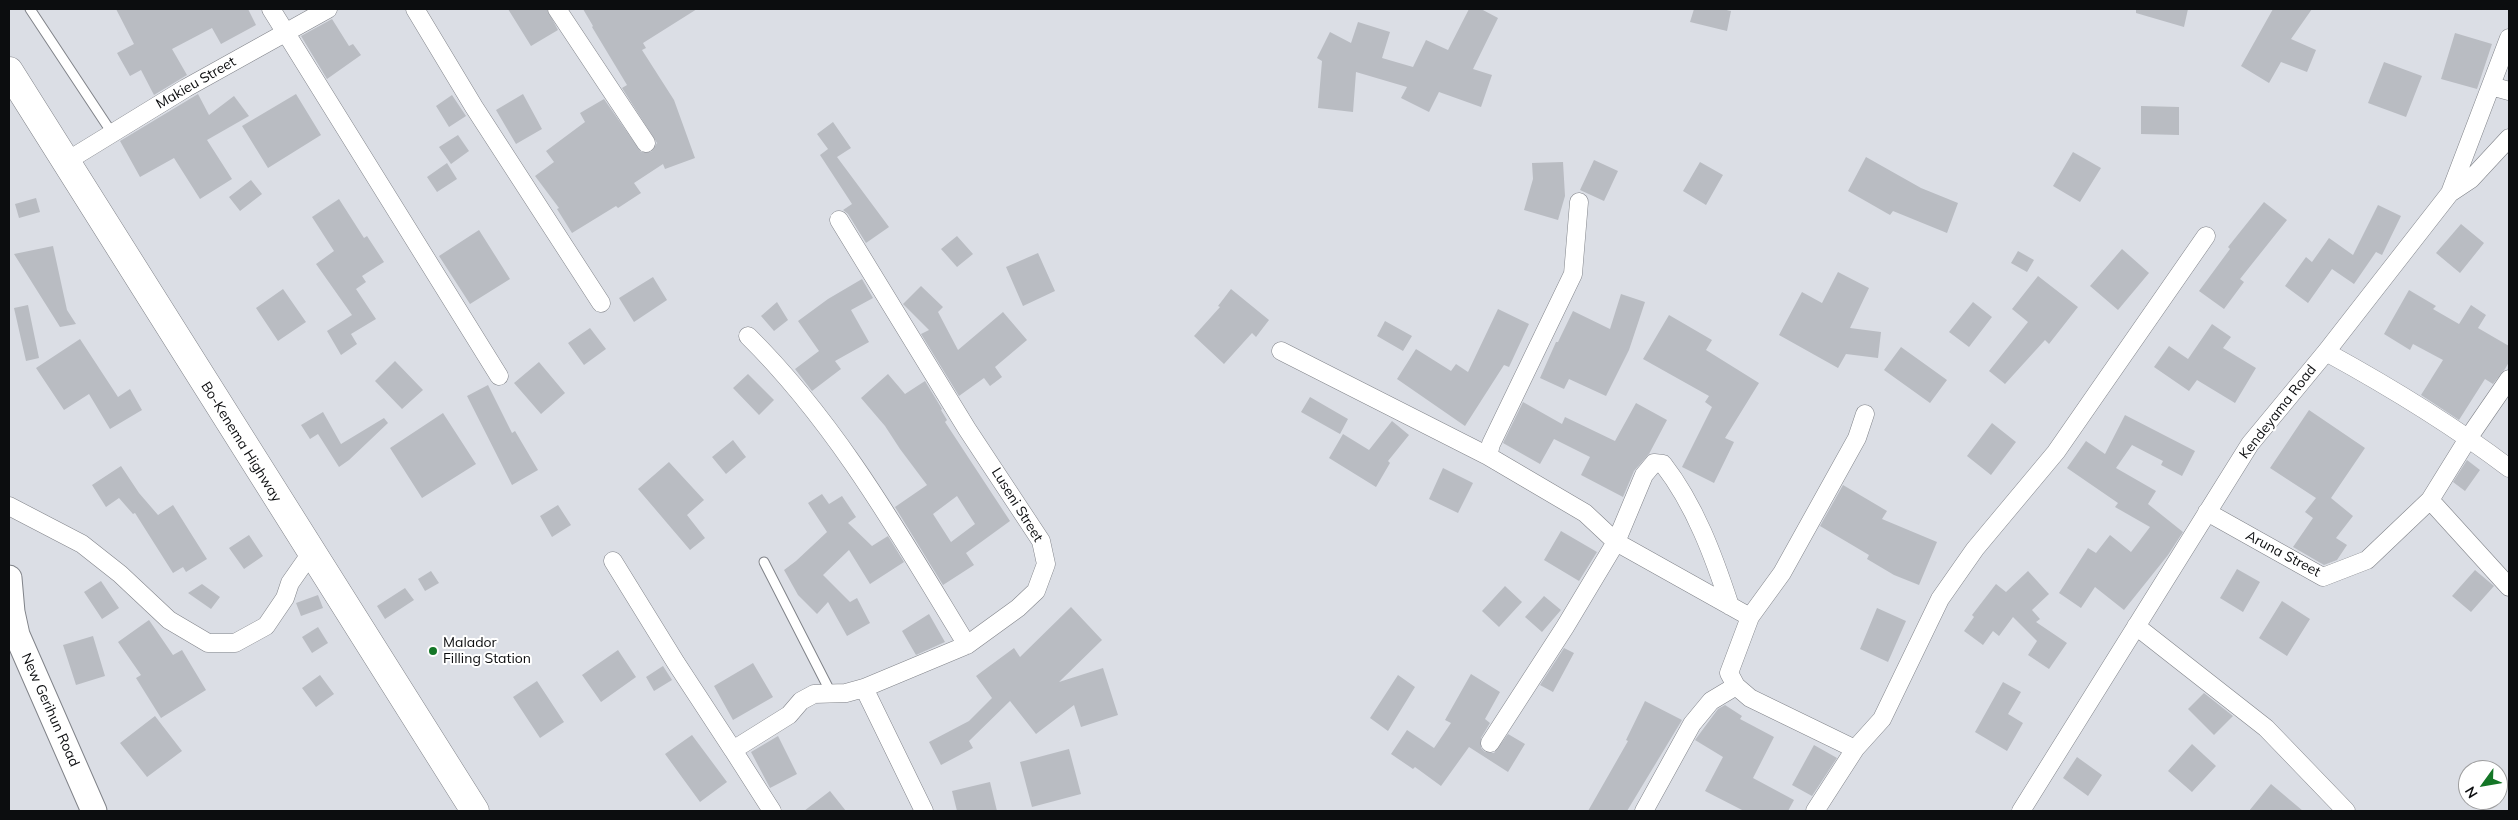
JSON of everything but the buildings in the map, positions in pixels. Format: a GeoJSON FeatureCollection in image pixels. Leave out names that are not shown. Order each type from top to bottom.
{"type":"FeatureCollection","features":[{"type":"Feature","properties":{"kind":"highway","name":"Bo-Kenema Highway"},"geometry":{"type":"LineString","coordinates":[[9,71],[475,811]]}},
{"type":"Feature","properties":{"kind":"street"},"geometry":{"type":"LineString","coordinates":[[271,9],[499,376]]}},
{"type":"Feature","properties":{"kind":"street","name":"Makieu Street"},"geometry":{"type":"LineString","coordinates":[[67,161],[186,88],[328,9]]}},
{"type":"Feature","properties":{"kind":"street"},"geometry":{"type":"LineString","coordinates":[[415,9],[474,107],[601,303]]}},
{"type":"Feature","properties":{"kind":"street"},"geometry":{"type":"LineString","coordinates":[[557,9],[646,143]]}},
{"type":"Feature","properties":{"kind":"street","name":"Kendeyama Road"},"geometry":{"type":"LineString","coordinates":[[2021,811],[2250,444],[2326,352],[2450,193],[2509,38]]}},
{"type":"Feature","properties":{"kind":"street"},"geometry":{"type":"LineString","coordinates":[[2491,86],[2509,91]]}},
{"type":"Feature","properties":{"kind":"street"},"geometry":{"type":"LineString","coordinates":[[2450,193],[2471,179],[2509,138]]}},
{"type":"Feature","properties":{"kind":"street"},"geometry":{"type":"LineString","coordinates":[[1488,456],[1491,444],[1573,274],[1579,202]]}},
{"type":"Feature","properties":{"kind":"street","name":"Luseni Street"},"geometry":{"type":"LineString","coordinates":[[734,750],[789,715],[801,701],[814,694],[846,693],[864,688],[967,645],[1018,608],[1036,591],[1046,564],[1041,541],[957,412],[839,220]]}},
{"type":"Feature","properties":{"kind":"street"},"geometry":{"type":"LineString","coordinates":[[1815,811],[1856,749],[1882,719],[1940,599],[1976,549],[2056,452],[2206,236]]}},
{"type":"Feature","properties":{"kind":"street"},"geometry":{"type":"LineString","coordinates":[[748,336],[784,371],[842,447],[893,524],[967,645]]}},
{"type":"Feature","properties":{"kind":"street"},"geometry":{"type":"LineString","coordinates":[[1281,351],[1488,456],[1585,513],[1616,542],[1750,617]]}},
{"type":"Feature","properties":{"kind":"street"},"geometry":{"type":"LineString","coordinates":[[2326,352],[2386,385],[2469,437],[2509,468]]}},
{"type":"Feature","properties":{"kind":"street"},"geometry":{"type":"LineString","coordinates":[[2509,379],[2469,437],[2430,500],[2509,587]]}},
{"type":"Feature","properties":{"kind":"street"},"geometry":{"type":"LineString","coordinates":[[1856,749],[1750,698],[1736,686],[1729,673],[1750,617],[1782,573],[1857,438],[1865,414]]}},
{"type":"Feature","properties":{"kind":"street"},"geometry":{"type":"LineString","coordinates":[[1490,743],[1565,627],[1616,542],[1644,475],[1654,463],[1663,464],[1674,478],[1712,552],[1730,606]]}},
{"type":"Feature","properties":{"kind":"street","name":"Aruna Street"},"geometry":{"type":"LineString","coordinates":[[2207,512],[2323,577],[2367,560],[2430,500]]}},
{"type":"Feature","properties":{"kind":"street"},"geometry":{"type":"LineString","coordinates":[[9,506],[82,544],[120,574],[169,620],[208,643],[235,643],[266,626],[285,598],[290,583],[311,553]]}},
{"type":"Feature","properties":{"kind":"street"},"geometry":{"type":"LineString","coordinates":[[613,561],[676,663],[772,811]]}},
{"type":"Feature","properties":{"kind":"street","name":"New Gerihun Road"},"geometry":{"type":"LineString","coordinates":[[9,578],[12,612],[17,635],[94,811]]}},
{"type":"Feature","properties":{"kind":"street"},"geometry":{"type":"LineString","coordinates":[[2136,626],[2266,728],[2346,811]]}},
{"type":"Feature","properties":{"kind":"street"},"geometry":{"type":"LineString","coordinates":[[1644,811],[1692,724],[1711,701],[1736,686]]}},
{"type":"Feature","properties":{"kind":"street"},"geometry":{"type":"LineString","coordinates":[[864,688],[924,811]]}},
{"type":"Feature","properties":{"kind":"lane"},"geometry":{"type":"LineString","coordinates":[[33,11],[112,133]]}},
{"type":"Feature","properties":{"kind":"lane"},"geometry":{"type":"LineString","coordinates":[[764,562],[831,693]]}},
{"type":"Feature","properties":{"kind":"place","name":"Malador Filling Station"},"geometry":{"type":"Point","coordinates":[433,651]}}]}
